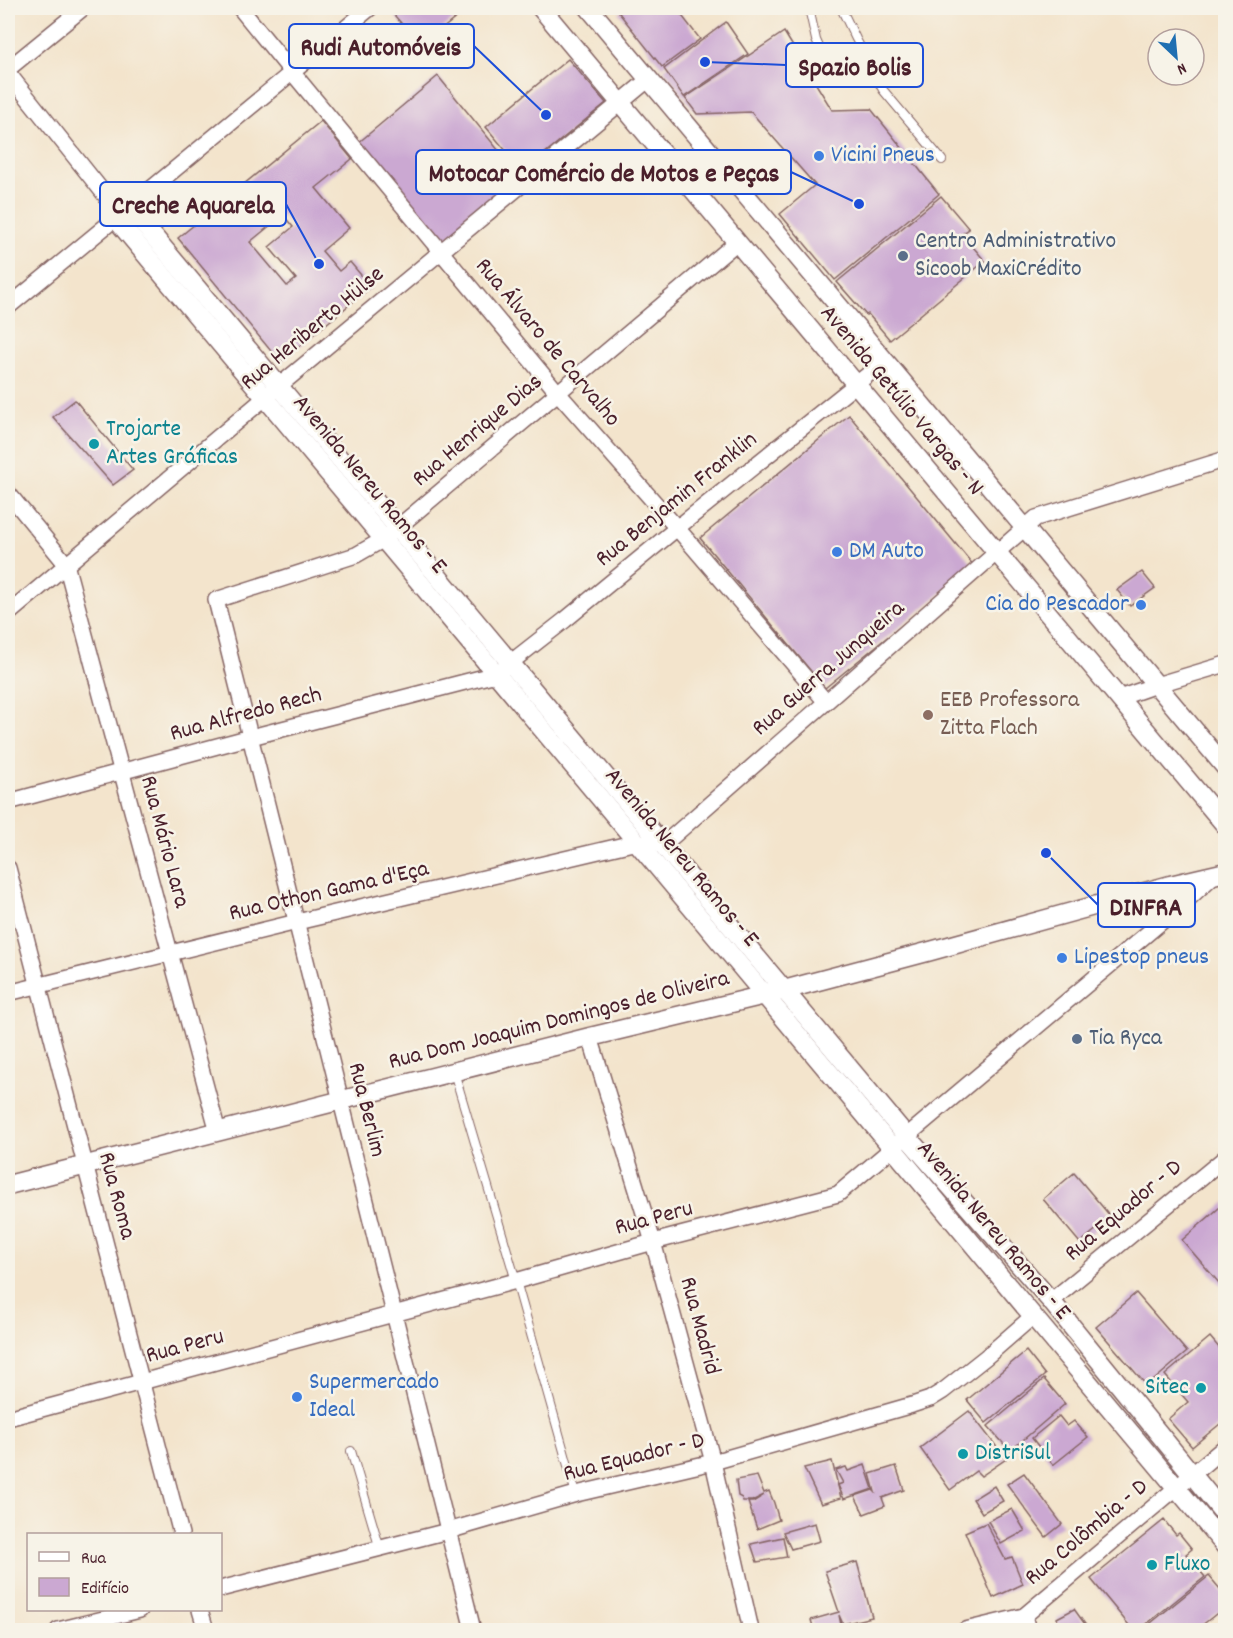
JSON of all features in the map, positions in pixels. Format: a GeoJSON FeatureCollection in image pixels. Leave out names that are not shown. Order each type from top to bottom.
{"type":"FeatureCollection","features":[{"type":"Feature","properties":{"kind":"street"},"geometry":{"type":"LineString","coordinates":[[8,71],[83,8]]}},
{"type":"Feature","properties":{"kind":"street","name":"Rua Álvaro de Carvalho"},"geometry":{"type":"LineString","coordinates":[[240,8],[558,393],[826,702]]}},
{"type":"Feature","properties":{"kind":"street"},"geometry":{"type":"LineString","coordinates":[[8,307],[370,8]]}},
{"type":"Feature","properties":{"kind":"street","name":"Avenida Getúlio Vargas - N"},"geometry":{"type":"LineString","coordinates":[[541,8],[1226,826]]}},
{"type":"Feature","properties":{"kind":"street","name":"Avenida Getúlio Vargas - N"},"geometry":{"type":"LineString","coordinates":[[589,8],[1226,768]]}},
{"type":"Feature","properties":{"kind":"street","name":"Avenida Nereu Ramos - E"},"geometry":{"type":"LineString","coordinates":[[8,71],[106,196],[204,296],[340,458],[391,533],[503,668],[637,842],[784,990],[1033,1316],[1226,1547]]}},
{"type":"Feature","properties":{"kind":"street","name":"Rua Heriberto Hülse"},"geometry":{"type":"LineString","coordinates":[[8,614],[649,80]]}},
{"type":"Feature","properties":{"kind":"street","name":"Avenida Nereu Ramos - E"},"geometry":{"type":"LineString","coordinates":[[123,213],[190,308],[325,470],[391,533]]}},
{"type":"Feature","properties":{"kind":"street","name":"Rua Henrique Dias"},"geometry":{"type":"LineString","coordinates":[[216,600],[356,555],[391,533],[737,242]]}},
{"type":"Feature","properties":{"kind":"street"},"geometry":{"type":"LineString","coordinates":[[190,308],[204,296]]}},
{"type":"Feature","properties":{"kind":"street","name":"Rua Benjamin Franklin"},"geometry":{"type":"LineString","coordinates":[[503,668],[885,361]]}},
{"type":"Feature","properties":{"kind":"street"},"geometry":{"type":"LineString","coordinates":[[325,470],[340,458]]}},
{"type":"Feature","properties":{"kind":"street","name":"Rua Guerra Junqueira"},"geometry":{"type":"LineString","coordinates":[[663,845],[1036,518],[1226,459]]}},
{"type":"Feature","properties":{"kind":"street"},"geometry":{"type":"LineString","coordinates":[[8,493],[66,564]]}},
{"type":"Feature","properties":{"kind":"street","name":"Rua Mário Lara"},"geometry":{"type":"LineString","coordinates":[[66,564],[218,1131]]}},
{"type":"Feature","properties":{"kind":"street","name":"Rua Berlim"},"geometry":{"type":"LineString","coordinates":[[216,600],[473,1630]]}},
{"type":"Feature","properties":{"kind":"street"},"geometry":{"type":"LineString","coordinates":[[1119,698],[1226,664]]}},
{"type":"Feature","properties":{"kind":"street","name":"Avenida Nereu Ramos - E"},"geometry":{"type":"LineString","coordinates":[[503,668],[663,845],[765,995],[900,1143],[1051,1301],[1226,1516]]}},
{"type":"Feature","properties":{"kind":"street","name":"Rua Alfredo Rech"},"geometry":{"type":"LineString","coordinates":[[8,802],[503,668]]}},
{"type":"Feature","properties":{"kind":"street","name":"Rua Othon Gama d'Eça"},"geometry":{"type":"LineString","coordinates":[[8,993],[637,842],[663,845]]}},
{"type":"Feature","properties":{"kind":"street","name":"Rua Roma"},"geometry":{"type":"LineString","coordinates":[[8,868],[181,1533]]}},
{"type":"Feature","properties":{"kind":"street","name":"Rua Dom Joaquim Domingos de Oliveira"},"geometry":{"type":"LineString","coordinates":[[8,1185],[590,1037],[765,995],[1170,885],[1219,874]]}},
{"type":"Feature","properties":{"kind":"street","name":"Rua Peru"},"geometry":{"type":"LineString","coordinates":[[8,1418],[652,1242],[837,1194],[1219,874]]}},
{"type":"Feature","properties":{"kind":"street","name":"Rua Madrid"},"geometry":{"type":"LineString","coordinates":[[590,1037],[652,1242],[713,1462],[751,1630]]}},
{"type":"Feature","properties":{"kind":"street","name":"Rua Equador - D"},"geometry":{"type":"LineString","coordinates":[[1051,1301],[1226,1156]]}},
{"type":"Feature","properties":{"kind":"street","name":"Rua Equador - D"},"geometry":{"type":"LineString","coordinates":[[222,1588],[448,1531],[576,1494],[713,1462],[930,1399],[986,1357],[1033,1316]]}},
{"type":"Feature","properties":{"kind":"street","name":"Rua Colômbia - D"},"geometry":{"type":"LineString","coordinates":[[965,1630],[1026,1623],[1176,1487],[1226,1446]]}},
{"type":"Feature","properties":{"kind":"street"},"geometry":{"type":"LineString","coordinates":[[58,1630],[136,1611]]}},
{"type":"Feature","properties":{"kind":"street"},"geometry":{"type":"LineString","coordinates":[[200,1611],[206,1630]]}},
{"type":"Feature","properties":{"kind":"lane"},"geometry":{"type":"LineString","coordinates":[[809,8],[816,40],[827,65]]}},
{"type":"Feature","properties":{"kind":"lane"},"geometry":{"type":"LineString","coordinates":[[841,8],[883,90],[942,160]]}},
{"type":"Feature","properties":{"kind":"lane"},"geometry":{"type":"LineString","coordinates":[[454,1072],[576,1494]]}},
{"type":"Feature","properties":{"kind":"lane"},"geometry":{"type":"LineString","coordinates":[[351,1451],[380,1549]]}},
{"type":"Feature","properties":{"kind":"building"},"geometry":{"type":"Polygon","coordinates":[[[388,8],[468,8],[421,46],[388,8]]]}},
{"type":"Feature","properties":{"kind":"building"},"geometry":{"type":"Polygon","coordinates":[[[626,8],[676,8],[700,39],[662,67],[619,13],[626,8]]]}},
{"type":"Feature","properties":{"kind":"building"},"geometry":{"type":"Polygon","coordinates":[[[726,22],[748,54],[684,97],[664,69],[726,22]]]}},
{"type":"Feature","properties":{"kind":"building"},"geometry":{"type":"Polygon","coordinates":[[[784,32],[832,110],[871,109],[939,194],[835,280],[780,214],[815,185],[751,112],[697,114],[685,98],[784,32]]]}},
{"type":"Feature","properties":{"kind":"building"},"geometry":{"type":"Polygon","coordinates":[[[568,59],[606,103],[523,171],[486,127],[568,59]]]}},
{"type":"Feature","properties":{"kind":"building"},"geometry":{"type":"Polygon","coordinates":[[[438,76],[521,178],[442,243],[358,143],[438,76]]]}},
{"type":"Feature","properties":{"kind":"building"},"geometry":{"type":"Polygon","coordinates":[[[321,121],[352,159],[316,188],[349,228],[322,251],[339,271],[350,262],[371,287],[280,362],[178,238],[321,121]],[[283,215],[250,242],[287,286],[296,279],[269,247],[293,227],[283,215]]]}},
{"type":"Feature","properties":{"kind":"building"},"geometry":{"type":"Polygon","coordinates":[[[941,196],[969,229],[962,234],[985,261],[890,340],[837,282],[941,196]]]}},
{"type":"Feature","properties":{"kind":"building","name":"Trojarte Artes Gráficas"},"geometry":{"type":"Polygon","coordinates":[[[75,400],[133,470],[113,485],[53,417],[75,400]]]}},
{"type":"Feature","properties":{"kind":"building","name":"DM Auto"},"geometry":{"type":"Polygon","coordinates":[[[849,415],[974,566],[825,688],[700,538],[849,415]]]}},
{"type":"Feature","properties":{"kind":"building"},"geometry":{"type":"Polygon","coordinates":[[[1142,572],[1155,588],[1130,606],[1117,590],[1142,572]]]}},
{"type":"Feature","properties":{"kind":"building"},"geometry":{"type":"Polygon","coordinates":[[[1074,1173],[1111,1217],[1080,1243],[1043,1199],[1074,1173]]]}},
{"type":"Feature","properties":{"kind":"building"},"geometry":{"type":"Polygon","coordinates":[[[1226,1202],[1226,1291],[1182,1240],[1226,1202]]]}},
{"type":"Feature","properties":{"kind":"building"},"geometry":{"type":"Polygon","coordinates":[[[1136,1293],[1187,1352],[1147,1386],[1096,1327],[1136,1293]]]}},
{"type":"Feature","properties":{"kind":"building","name":"Sitec"},"geometry":{"type":"Polygon","coordinates":[[[1210,1337],[1226,1356],[1226,1419],[1192,1447],[1168,1419],[1188,1402],[1165,1375],[1210,1337]]]}},
{"type":"Feature","properties":{"kind":"building"},"geometry":{"type":"Polygon","coordinates":[[[1026,1351],[1045,1375],[986,1423],[967,1400],[1026,1351]]]}},
{"type":"Feature","properties":{"kind":"building"},"geometry":{"type":"Polygon","coordinates":[[[1044,1379],[1065,1404],[1010,1451],[988,1426],[1044,1379]]]}},
{"type":"Feature","properties":{"kind":"building","name":"DistriSul"},"geometry":{"type":"Polygon","coordinates":[[[969,1411],[1006,1459],[981,1476],[976,1471],[950,1490],[920,1448],[969,1411]]]}},
{"type":"Feature","properties":{"kind":"building"},"geometry":{"type":"Polygon","coordinates":[[[1059,1416],[1067,1426],[1074,1421],[1088,1437],[1053,1465],[1032,1438],[1059,1416]]]}},
{"type":"Feature","properties":{"kind":"building"},"geometry":{"type":"Polygon","coordinates":[[[832,1461],[841,1498],[821,1504],[804,1468],[832,1461]]]}},
{"type":"Feature","properties":{"kind":"building"},"geometry":{"type":"Polygon","coordinates":[[[865,1465],[873,1489],[844,1499],[838,1485],[843,1483],[836,1470],[846,1467],[848,1471],[865,1465]]]}},
{"type":"Feature","properties":{"kind":"building"},"geometry":{"type":"Polygon","coordinates":[[[896,1466],[904,1490],[882,1498],[885,1506],[864,1514],[855,1496],[873,1490],[875,1492],[870,1474],[896,1466]]]}},
{"type":"Feature","properties":{"kind":"building"},"geometry":{"type":"Polygon","coordinates":[[[1024,1473],[1062,1524],[1046,1537],[1007,1484],[1024,1473]]]}},
{"type":"Feature","properties":{"kind":"building"},"geometry":{"type":"Polygon","coordinates":[[[757,1476],[764,1493],[769,1491],[779,1520],[757,1529],[748,1502],[753,1502],[764,1495],[752,1501],[743,1501],[738,1496],[736,1480],[757,1476]]]}},
{"type":"Feature","properties":{"kind":"building"},"geometry":{"type":"Polygon","coordinates":[[[994,1486],[1003,1501],[982,1513],[973,1499],[994,1486]]]}},
{"type":"Feature","properties":{"kind":"building"},"geometry":{"type":"Polygon","coordinates":[[[1012,1509],[1025,1531],[1001,1544],[988,1521],[1012,1509]]]}},
{"type":"Feature","properties":{"kind":"building","name":"Fluxo"},"geometry":{"type":"Polygon","coordinates":[[[1164,1520],[1192,1549],[1186,1554],[1205,1577],[1139,1630],[1133,1630],[1091,1579],[1164,1520]]]}},
{"type":"Feature","properties":{"kind":"building"},"geometry":{"type":"Polygon","coordinates":[[[815,1523],[820,1541],[791,1549],[783,1532],[815,1523]]]}},
{"type":"Feature","properties":{"kind":"building"},"geometry":{"type":"Polygon","coordinates":[[[986,1523],[1005,1559],[1012,1557],[1023,1584],[993,1598],[965,1532],[986,1523]]]}},
{"type":"Feature","properties":{"kind":"building"},"geometry":{"type":"Polygon","coordinates":[[[783,1537],[787,1557],[757,1562],[751,1544],[783,1537]]]}},
{"type":"Feature","properties":{"kind":"building"},"geometry":{"type":"Polygon","coordinates":[[[857,1562],[872,1617],[843,1624],[839,1615],[842,1630],[814,1630],[811,1620],[839,1612],[825,1571],[857,1562]]]}},
{"type":"Feature","properties":{"kind":"building"},"geometry":{"type":"Polygon","coordinates":[[[1209,1576],[1226,1596],[1226,1606],[1196,1630],[1148,1630],[1146,1627],[1209,1576]]]}},
{"type":"Feature","properties":{"kind":"building"},"geometry":{"type":"Polygon","coordinates":[[[1074,1609],[1087,1627],[1084,1630],[1060,1630],[1057,1618],[1074,1609]]]}},
{"type":"Feature","properties":{"kind":"place","name":"Spazio Bolis"},"geometry":{"type":"Point","coordinates":[705,62]}},
{"type":"Feature","properties":{"kind":"place","name":"Rudi Automóveis"},"geometry":{"type":"Point","coordinates":[546,115]}},
{"type":"Feature","properties":{"kind":"place","name":"Vicini Pneus"},"geometry":{"type":"Point","coordinates":[819,156]}},
{"type":"Feature","properties":{"kind":"place","name":"Motocar Comércio de Motos e Peças"},"geometry":{"type":"Point","coordinates":[859,204]}},
{"type":"Feature","properties":{"kind":"place","name":"Centro Administrativo Sicoob MaxiCrédito"},"geometry":{"type":"Point","coordinates":[903,256]}},
{"type":"Feature","properties":{"kind":"place","name":"Creche Aquarela"},"geometry":{"type":"Point","coordinates":[319,264]}},
{"type":"Feature","properties":{"kind":"place","name":"Trojarte Artes Gráficas"},"geometry":{"type":"Point","coordinates":[94,444]}},
{"type":"Feature","properties":{"kind":"place","name":"DM Auto"},"geometry":{"type":"Point","coordinates":[837,552]}},
{"type":"Feature","properties":{"kind":"place","name":"Cia do Pescador"},"geometry":{"type":"Point","coordinates":[1141,605]}},
{"type":"Feature","properties":{"kind":"place","name":"EEB Professora Zitta Flach"},"geometry":{"type":"Point","coordinates":[928,715]}},
{"type":"Feature","properties":{"kind":"place","name":"DINFRA"},"geometry":{"type":"Point","coordinates":[1046,853]}},
{"type":"Feature","properties":{"kind":"place","name":"Lipestop pneus"},"geometry":{"type":"Point","coordinates":[1062,958]}},
{"type":"Feature","properties":{"kind":"place","name":"Tia Ryca"},"geometry":{"type":"Point","coordinates":[1077,1039]}},
{"type":"Feature","properties":{"kind":"place","name":"Sitec"},"geometry":{"type":"Point","coordinates":[1201,1388]}},
{"type":"Feature","properties":{"kind":"place","name":"Supermercado Ideal"},"geometry":{"type":"Point","coordinates":[297,1397]}},
{"type":"Feature","properties":{"kind":"place","name":"DistriSul"},"geometry":{"type":"Point","coordinates":[963,1454]}},
{"type":"Feature","properties":{"kind":"place","name":"Fluxo"},"geometry":{"type":"Point","coordinates":[1152,1565]}}]}
